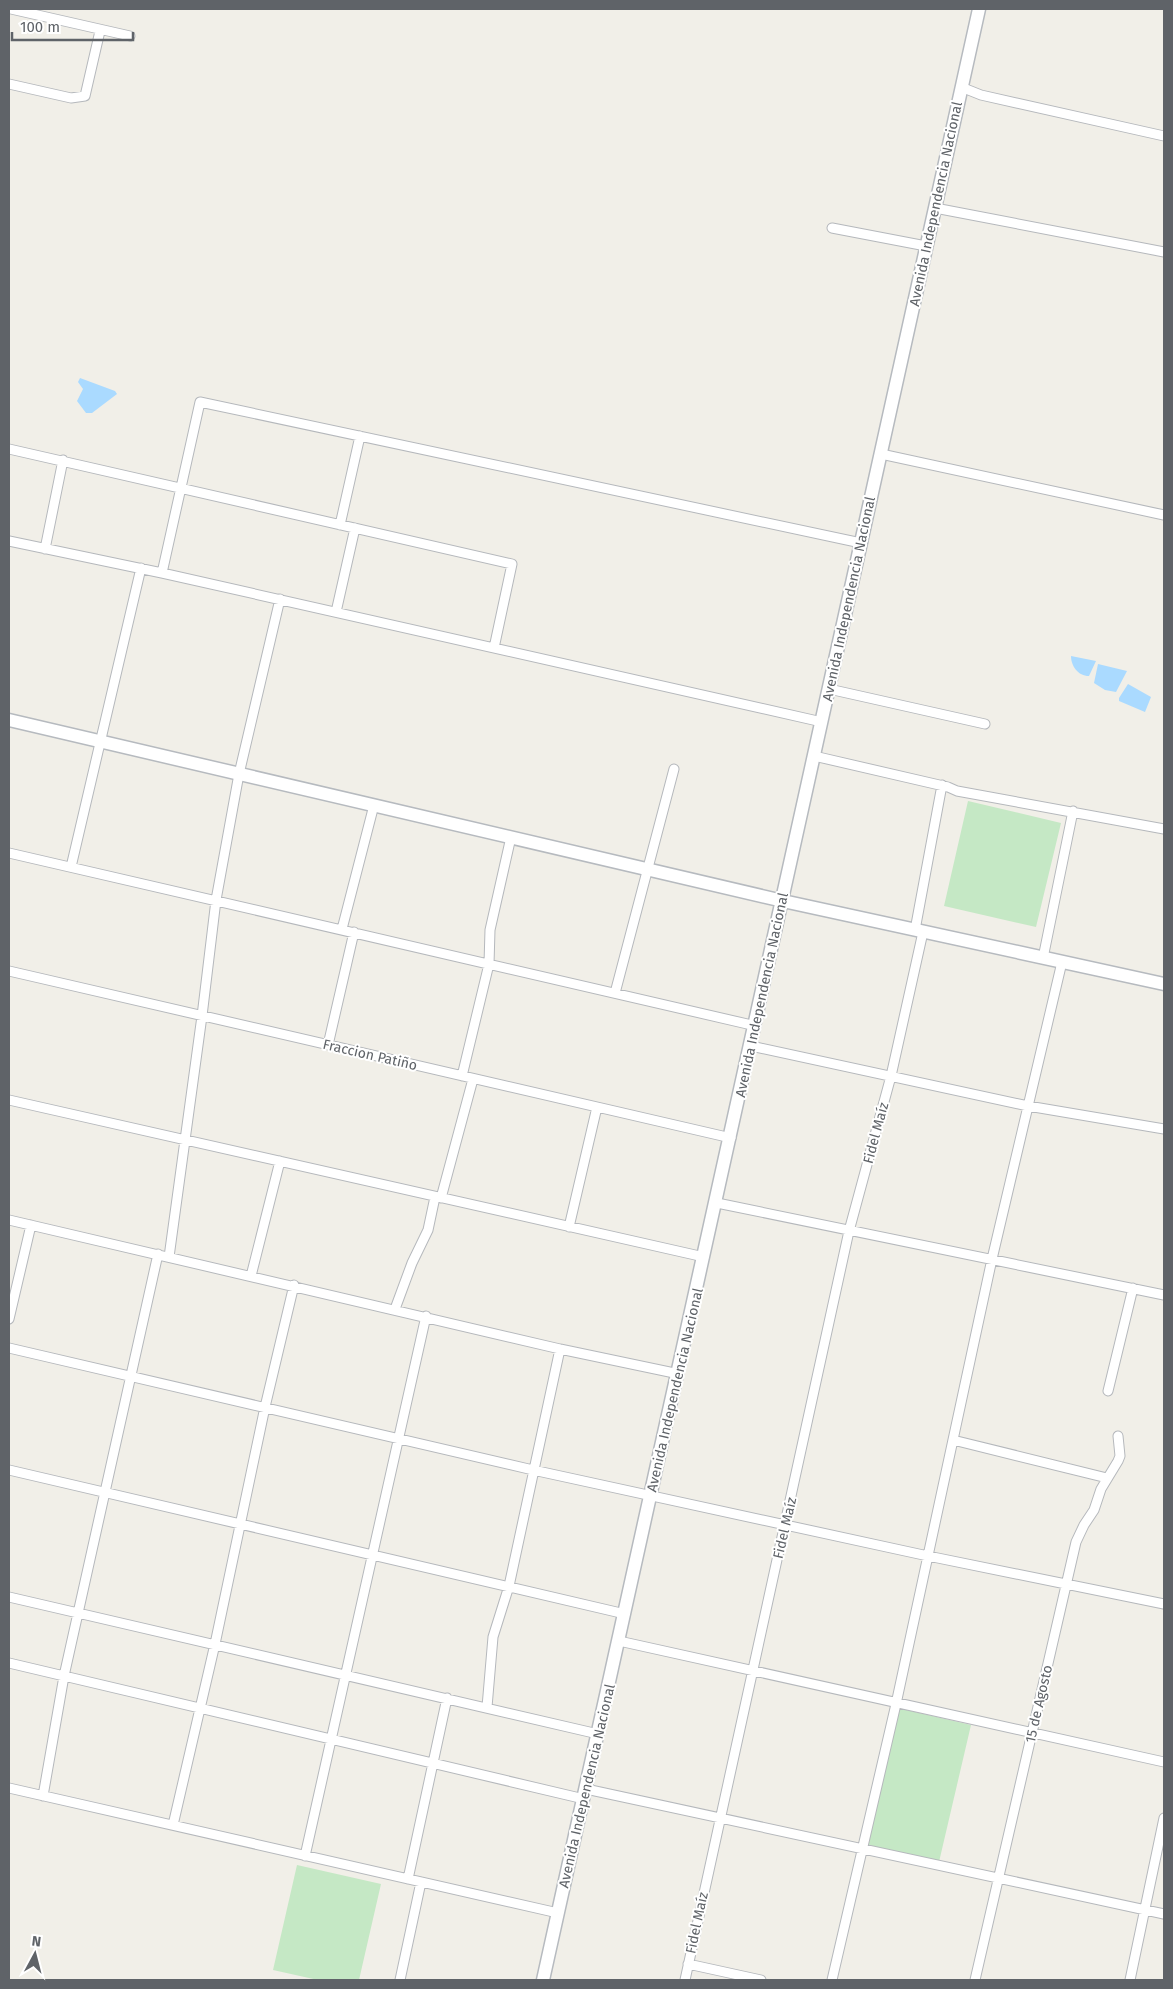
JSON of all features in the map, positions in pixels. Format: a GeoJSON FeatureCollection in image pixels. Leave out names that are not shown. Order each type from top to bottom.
{"type":"FeatureCollection","features":[{"type":"Feature","properties":{"kind":"main road","name":"Avenida Independencia Nacional"},"geometry":{"type":"LineString","coordinates":[[543,1980],[756,1026],[979,9]]}},
{"type":"Feature","properties":{"kind":"main road"},"geometry":{"type":"LineString","coordinates":[[9,720],[783,902],[1164,984]]}},
{"type":"Feature","properties":{"kind":"street"},"geometry":{"type":"LineString","coordinates":[[11,9],[100,31],[130,36]]}},
{"type":"Feature","properties":{"kind":"street"},"geometry":{"type":"LineString","coordinates":[[9,84],[71,98],[85,96],[100,31]]}},
{"type":"Feature","properties":{"kind":"street"},"geometry":{"type":"LineString","coordinates":[[961,87],[981,95],[1164,136]]}},
{"type":"Feature","properties":{"kind":"street"},"geometry":{"type":"LineString","coordinates":[[934,208],[1164,252]]}},
{"type":"Feature","properties":{"kind":"street"},"geometry":{"type":"LineString","coordinates":[[832,228],[926,246]]}},
{"type":"Feature","properties":{"kind":"street"},"geometry":{"type":"LineString","coordinates":[[162,573],[200,402],[861,543]]}},
{"type":"Feature","properties":{"kind":"street"},"geometry":{"type":"LineString","coordinates":[[340,525],[360,436]]}},
{"type":"Feature","properties":{"kind":"street"},"geometry":{"type":"LineString","coordinates":[[9,449],[512,564],[494,648]]}},
{"type":"Feature","properties":{"kind":"street"},"geometry":{"type":"LineString","coordinates":[[881,454],[1164,515]]}},
{"type":"Feature","properties":{"kind":"street"},"geometry":{"type":"LineString","coordinates":[[45,549],[63,460]]}},
{"type":"Feature","properties":{"kind":"street"},"geometry":{"type":"LineString","coordinates":[[336,612],[355,528]]}},
{"type":"Feature","properties":{"kind":"street"},"geometry":{"type":"LineString","coordinates":[[9,541],[141,568],[822,722]]}},
{"type":"Feature","properties":{"kind":"street"},"geometry":{"type":"LineString","coordinates":[[71,867],[141,568]]}},
{"type":"Feature","properties":{"kind":"street"},"geometry":{"type":"LineString","coordinates":[[168,1256],[202,1016],[216,900],[239,774],[280,599]]}},
{"type":"Feature","properties":{"kind":"street"},"geometry":{"type":"LineString","coordinates":[[829,689],[985,724]]}},
{"type":"Feature","properties":{"kind":"street"},"geometry":{"type":"LineString","coordinates":[[814,756],[942,785],[957,792],[1073,811],[1164,829]]}},
{"type":"Feature","properties":{"kind":"street"},"geometry":{"type":"LineString","coordinates":[[615,993],[674,769]]}},
{"type":"Feature","properties":{"kind":"street","name":"Fidel Maíz"},"geometry":{"type":"LineString","coordinates":[[685,1980],[849,1230],[891,1076],[919,931],[942,785]]}},
{"type":"Feature","properties":{"kind":"street"},"geometry":{"type":"LineString","coordinates":[[342,929],[374,805]]}},
{"type":"Feature","properties":{"kind":"street"},"geometry":{"type":"LineString","coordinates":[[1043,958],[1073,811]]}},
{"type":"Feature","properties":{"kind":"street"},"geometry":{"type":"LineString","coordinates":[[462,1076],[489,964],[490,930],[511,837]]}},
{"type":"Feature","properties":{"kind":"street"},"geometry":{"type":"LineString","coordinates":[[9,853],[756,1026]]}},
{"type":"Feature","properties":{"kind":"street"},"geometry":{"type":"LineString","coordinates":[[328,1045],[354,932]]}},
{"type":"Feature","properties":{"kind":"street"},"geometry":{"type":"LineString","coordinates":[[832,1980],[896,1704],[992,1259],[1062,962]]}},
{"type":"Feature","properties":{"kind":"street","name":"Fraccion Patiño"},"geometry":{"type":"LineString","coordinates":[[9,971],[731,1138]]}},
{"type":"Feature","properties":{"kind":"street"},"geometry":{"type":"LineString","coordinates":[[751,1046],[1028,1106],[1164,1129]]}},
{"type":"Feature","properties":{"kind":"street"},"geometry":{"type":"LineString","coordinates":[[395,1309],[412,1263],[425,1238],[473,1078]]}},
{"type":"Feature","properties":{"kind":"street"},"geometry":{"type":"LineString","coordinates":[[9,1100],[704,1258]]}},
{"type":"Feature","properties":{"kind":"street"},"geometry":{"type":"LineString","coordinates":[[569,1227],[597,1107]]}},
{"type":"Feature","properties":{"kind":"street"},"geometry":{"type":"LineString","coordinates":[[251,1276],[280,1162]]}},
{"type":"Feature","properties":{"kind":"street"},"geometry":{"type":"LineString","coordinates":[[717,1202],[1164,1294]]}},
{"type":"Feature","properties":{"kind":"street"},"geometry":{"type":"LineString","coordinates":[[9,1220],[294,1285],[560,1349],[678,1374]]}},
{"type":"Feature","properties":{"kind":"street"},"geometry":{"type":"LineString","coordinates":[[9,1319],[31,1225]]}},
{"type":"Feature","properties":{"kind":"street"},"geometry":{"type":"LineString","coordinates":[[43,1796],[64,1676],[158,1254]]}},
{"type":"Feature","properties":{"kind":"street"},"geometry":{"type":"LineString","coordinates":[[172,1825],[215,1644],[265,1407],[294,1285]]}},
{"type":"Feature","properties":{"kind":"street"},"geometry":{"type":"LineString","coordinates":[[1108,1392],[1133,1288]]}},
{"type":"Feature","properties":{"kind":"street"},"geometry":{"type":"LineString","coordinates":[[305,1856],[371,1554],[426,1316]]}},
{"type":"Feature","properties":{"kind":"street"},"geometry":{"type":"LineString","coordinates":[[9,1348],[534,1470],[928,1556],[1164,1604]]}},
{"type":"Feature","properties":{"kind":"street"},"geometry":{"type":"LineString","coordinates":[[487,1708],[493,1637],[509,1586],[560,1349]]}},
{"type":"Feature","properties":{"kind":"street","name":"15 de Agosto"},"geometry":{"type":"LineString","coordinates":[[975,1980],[1076,1542],[1094,1510],[1106,1478],[1120,1456],[1118,1436]]}},
{"type":"Feature","properties":{"kind":"street"},"geometry":{"type":"LineString","coordinates":[[953,1440],[1106,1478]]}},
{"type":"Feature","properties":{"kind":"street"},"geometry":{"type":"LineString","coordinates":[[9,1470],[625,1614]]}},
{"type":"Feature","properties":{"kind":"street"},"geometry":{"type":"LineString","coordinates":[[9,1597],[598,1734]]}},
{"type":"Feature","properties":{"kind":"street"},"geometry":{"type":"LineString","coordinates":[[619,1641],[1164,1762]]}},
{"type":"Feature","properties":{"kind":"street"},"geometry":{"type":"LineString","coordinates":[[9,1663],[433,1762],[585,1794],[720,1818],[1164,1914]]}},
{"type":"Feature","properties":{"kind":"street"},"geometry":{"type":"LineString","coordinates":[[408,1879],[446,1698]]}},
{"type":"Feature","properties":{"kind":"street"},"geometry":{"type":"LineString","coordinates":[[9,1788],[558,1913]]}},
{"type":"Feature","properties":{"kind":"street"},"geometry":{"type":"LineString","coordinates":[[1130,1980],[1164,1818]]}},
{"type":"Feature","properties":{"kind":"street"},"geometry":{"type":"LineString","coordinates":[[400,1980],[421,1882]]}},
{"type":"Feature","properties":{"kind":"street"},"geometry":{"type":"LineString","coordinates":[[688,1964],[761,1980]]}},
{"type":"Feature","properties":{"kind":"green space"},"geometry":{"type":"Polygon","coordinates":[[[968,801],[1061,823],[1036,927],[944,906],[968,801]]]}},
{"type":"Feature","properties":{"kind":"green space"},"geometry":{"type":"Polygon","coordinates":[[[898,1708],[971,1725],[939,1862],[864,1846],[898,1708]]]}},
{"type":"Feature","properties":{"kind":"green space"},"geometry":{"type":"Polygon","coordinates":[[[297,1865],[381,1884],[359,1980],[318,1980],[273,1970],[297,1865]]]}},
{"type":"Feature","properties":{"kind":"water"},"geometry":{"type":"Polygon","coordinates":[[[80,378],[115,391],[117,394],[92,413],[86,413],[77,401],[83,389],[78,382],[80,378]]]}},
{"type":"Feature","properties":{"kind":"water"},"geometry":{"type":"Polygon","coordinates":[[[1071,656],[1096,661],[1089,676],[1085,676],[1076,670],[1071,656]]]}},
{"type":"Feature","properties":{"kind":"water"},"geometry":{"type":"Polygon","coordinates":[[[1098,664],[1127,671],[1116,692],[1105,690],[1094,683],[1098,664]]]}},
{"type":"Feature","properties":{"kind":"water"},"geometry":{"type":"Polygon","coordinates":[[[1128,684],[1151,697],[1145,712],[1119,701],[1128,684]]]}}]}
